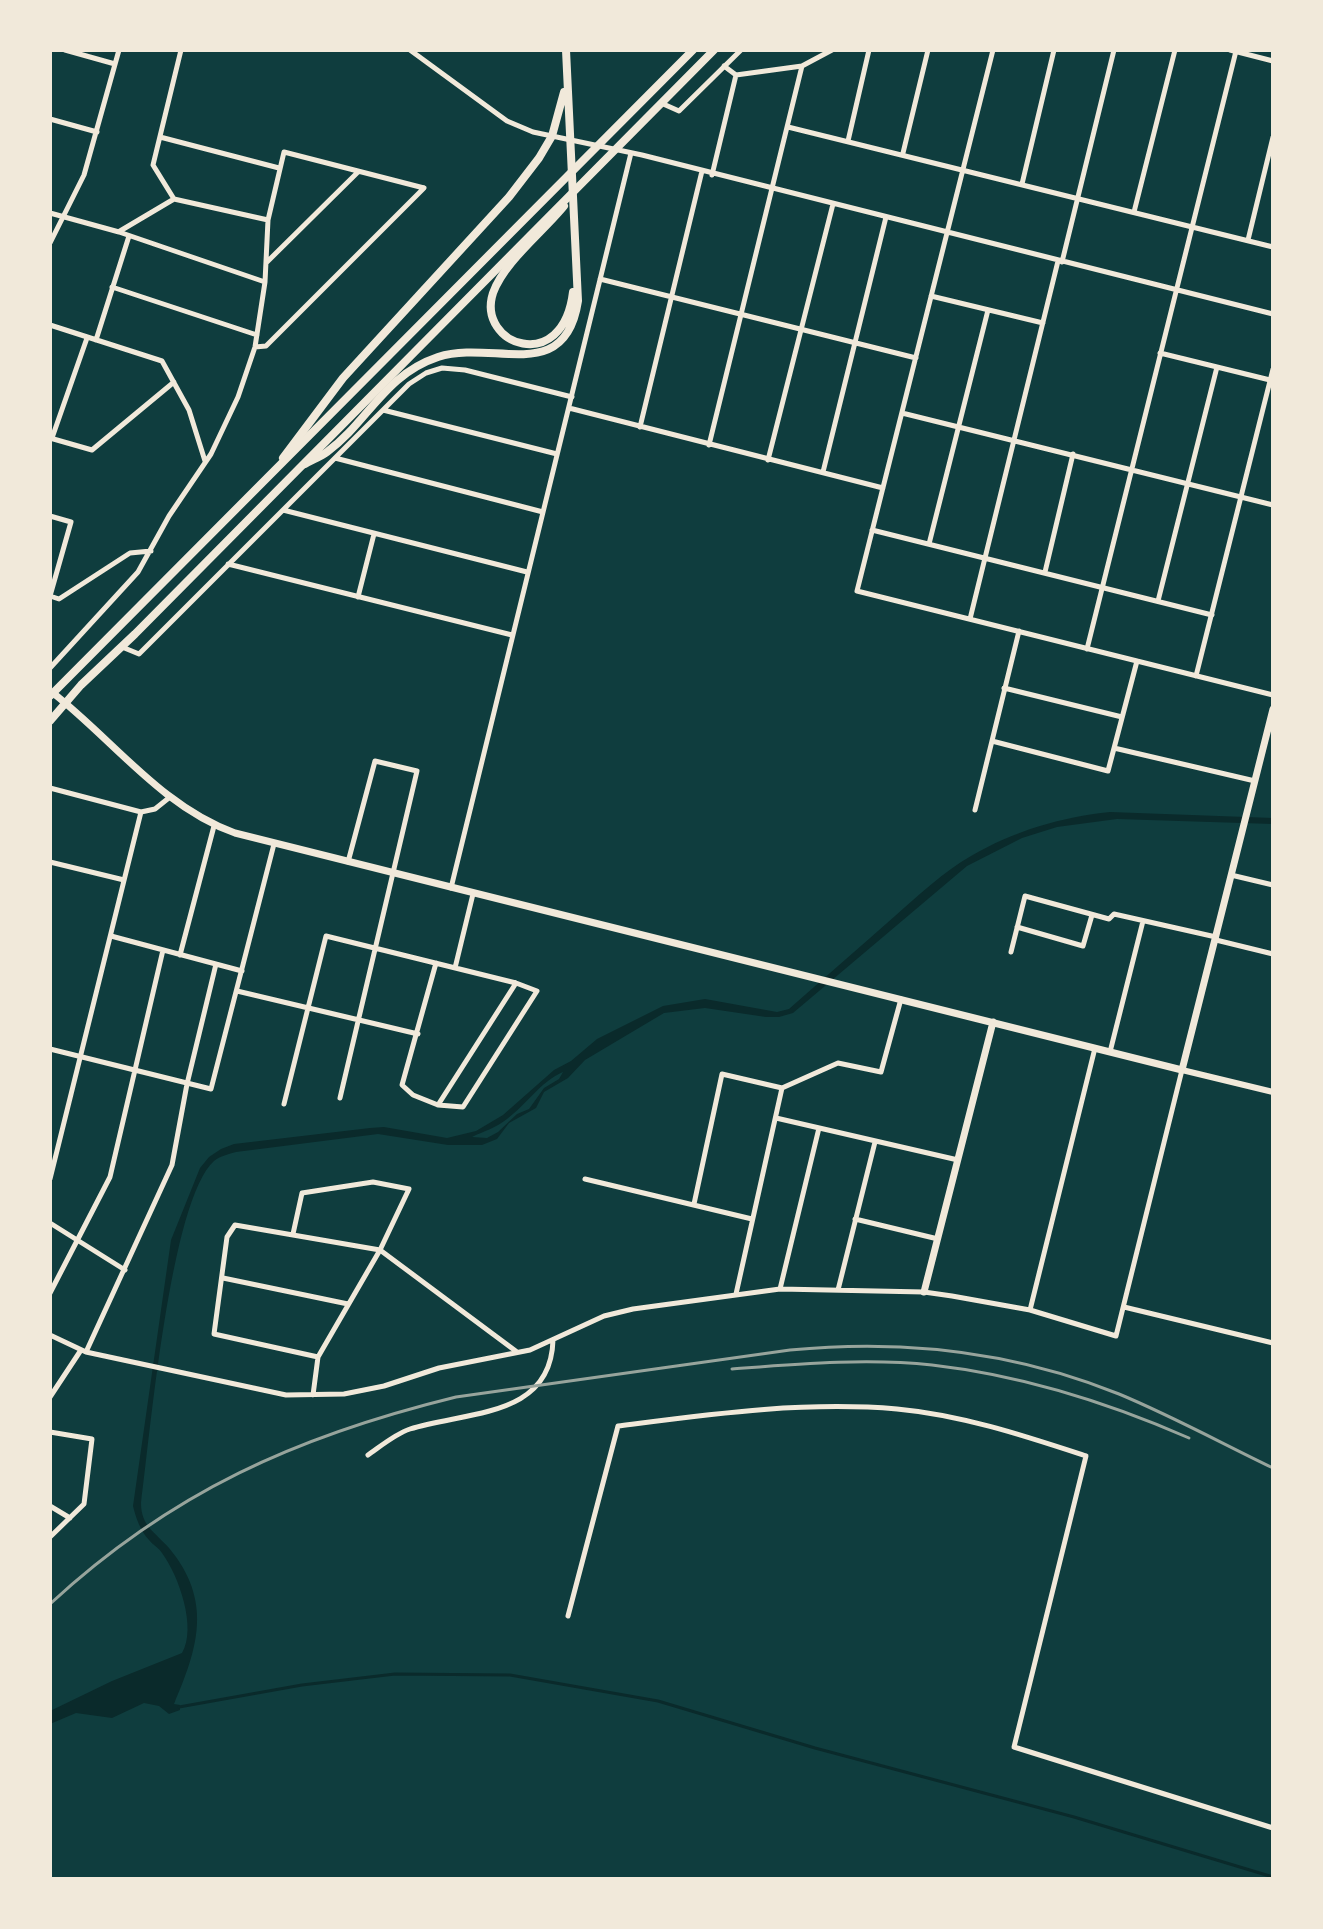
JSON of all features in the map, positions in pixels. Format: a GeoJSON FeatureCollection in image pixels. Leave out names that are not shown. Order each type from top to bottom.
{"type":"FeatureCollection","features":[{"type":"Feature","properties":{"kind":"main road"},"geometry":{"type":"LineString","coordinates":[[294,471],[328,451],[392,384],[426,361],[461,352],[529,355],[547,350],[570,334],[578,301],[566,50]]}},
{"type":"Feature","properties":{"kind":"main road"},"geometry":{"type":"LineString","coordinates":[[693,50],[51,693],[170,797],[214,826],[274,844],[1182,1070],[1273,709]]}},
{"type":"Feature","properties":{"kind":"main road"},"geometry":{"type":"LineString","coordinates":[[50,721],[294,471],[714,50]]}},
{"type":"Feature","properties":{"kind":"main road"},"geometry":{"type":"LineString","coordinates":[[274,471],[343,378],[509,197],[539,158],[560,116],[566,80]]}},
{"type":"Feature","properties":{"kind":"main road"},"geometry":{"type":"LineString","coordinates":[[575,278],[566,323],[556,335],[541,342],[517,343],[502,333],[494,322],[490,307],[493,292],[503,273],[592,171]]}},
{"type":"Feature","properties":{"kind":"main road"},"geometry":{"type":"LineString","coordinates":[[924,1292],[993,1022]]}},
{"type":"Feature","properties":{"kind":"street"},"geometry":{"type":"LineString","coordinates":[[65,50],[115,64]]}},
{"type":"Feature","properties":{"kind":"street"},"geometry":{"type":"LineString","coordinates":[[50,243],[84,175],[119,50]]}},
{"type":"Feature","properties":{"kind":"street"},"geometry":{"type":"LineString","coordinates":[[174,199],[153,165],[181,50]]}},
{"type":"Feature","properties":{"kind":"street"},"geometry":{"type":"LineString","coordinates":[[410,50],[507,121],[533,132],[596,148],[631,153],[1273,314]]}},
{"type":"Feature","properties":{"kind":"street"},"geometry":{"type":"LineString","coordinates":[[661,103],[679,111],[741,50]]}},
{"type":"Feature","properties":{"kind":"street"},"geometry":{"type":"LineString","coordinates":[[724,66],[736,75],[802,66],[832,50]]}},
{"type":"Feature","properties":{"kind":"street"},"geometry":{"type":"LineString","coordinates":[[848,141],[869,50]]}},
{"type":"Feature","properties":{"kind":"street"},"geometry":{"type":"LineString","coordinates":[[903,153],[928,50]]}},
{"type":"Feature","properties":{"kind":"street"},"geometry":{"type":"LineString","coordinates":[[993,50],[857,591],[1273,695]]}},
{"type":"Feature","properties":{"kind":"street"},"geometry":{"type":"LineString","coordinates":[[1022,184],[1054,50]]}},
{"type":"Feature","properties":{"kind":"street"},"geometry":{"type":"LineString","coordinates":[[970,619],[1114,50]]}},
{"type":"Feature","properties":{"kind":"street"},"geometry":{"type":"LineString","coordinates":[[1134,212],[1175,50]]}},
{"type":"Feature","properties":{"kind":"street"},"geometry":{"type":"LineString","coordinates":[[1087,649],[1193,227],[1233,51],[1273,61]]}},
{"type":"Feature","properties":{"kind":"street"},"geometry":{"type":"LineString","coordinates":[[709,445],[802,66]]}},
{"type":"Feature","properties":{"kind":"street"},"geometry":{"type":"LineString","coordinates":[[712,175],[736,75]]}},
{"type":"Feature","properties":{"kind":"street"},"geometry":{"type":"LineString","coordinates":[[50,119],[97,132]]}},
{"type":"Feature","properties":{"kind":"street"},"geometry":{"type":"LineString","coordinates":[[788,127],[1273,247]]}},
{"type":"Feature","properties":{"kind":"street"},"geometry":{"type":"LineString","coordinates":[[160,137],[279,168]]}},
{"type":"Feature","properties":{"kind":"street"},"geometry":{"type":"LineString","coordinates":[[1248,240],[1273,137]]}},
{"type":"Feature","properties":{"kind":"street"},"geometry":{"type":"LineString","coordinates":[[50,668],[138,572],[169,516],[205,462],[238,397],[255,347],[265,282],[268,220],[284,152],[424,188],[266,346],[255,347]]}},
{"type":"Feature","properties":{"kind":"street"},"geometry":{"type":"LineString","coordinates":[[451,888],[631,153]]}},
{"type":"Feature","properties":{"kind":"street"},"geometry":{"type":"LineString","coordinates":[[640,427],[702,171]]}},
{"type":"Feature","properties":{"kind":"street"},"geometry":{"type":"LineString","coordinates":[[266,262],[358,172]]}},
{"type":"Feature","properties":{"kind":"street"},"geometry":{"type":"LineString","coordinates":[[119,232],[174,199],[268,220]]}},
{"type":"Feature","properties":{"kind":"street"},"geometry":{"type":"LineString","coordinates":[[768,460],[833,204]]}},
{"type":"Feature","properties":{"kind":"street"},"geometry":{"type":"LineString","coordinates":[[50,213],[119,232],[265,282]]}},
{"type":"Feature","properties":{"kind":"street"},"geometry":{"type":"LineString","coordinates":[[822,473],[886,217]]}},
{"type":"Feature","properties":{"kind":"street"},"geometry":{"type":"LineString","coordinates":[[96,340],[129,236]]}},
{"type":"Feature","properties":{"kind":"street"},"geometry":{"type":"LineString","coordinates":[[600,279],[916,358]]}},
{"type":"Feature","properties":{"kind":"street"},"geometry":{"type":"LineString","coordinates":[[112,287],[257,335]]}},
{"type":"Feature","properties":{"kind":"street"},"geometry":{"type":"LineString","coordinates":[[931,296],[1043,323]]}},
{"type":"Feature","properties":{"kind":"street"},"geometry":{"type":"LineString","coordinates":[[929,544],[988,310]]}},
{"type":"Feature","properties":{"kind":"street"},"geometry":{"type":"LineString","coordinates":[[50,325],[162,361],[189,410],[205,462]]}},
{"type":"Feature","properties":{"kind":"street"},"geometry":{"type":"LineString","coordinates":[[87,338],[51,438],[92,450],[174,382]]}},
{"type":"Feature","properties":{"kind":"street"},"geometry":{"type":"LineString","coordinates":[[1160,353],[1270,380]]}},
{"type":"Feature","properties":{"kind":"street"},"geometry":{"type":"LineString","coordinates":[[1158,601],[1217,367]]}},
{"type":"Feature","properties":{"kind":"street"},"geometry":{"type":"LineString","coordinates":[[120,647],[139,654],[382,410],[409,384],[426,373],[442,368],[465,370],[572,397]]}},
{"type":"Feature","properties":{"kind":"street"},"geometry":{"type":"LineString","coordinates":[[1196,676],[1273,369]]}},
{"type":"Feature","properties":{"kind":"street"},"geometry":{"type":"LineString","coordinates":[[569,408],[883,488]]}},
{"type":"Feature","properties":{"kind":"street"},"geometry":{"type":"LineString","coordinates":[[382,410],[557,454]]}},
{"type":"Feature","properties":{"kind":"street"},"geometry":{"type":"LineString","coordinates":[[902,413],[1273,505]]}},
{"type":"Feature","properties":{"kind":"street"},"geometry":{"type":"LineString","coordinates":[[1045,572],[1073,454]]}},
{"type":"Feature","properties":{"kind":"street"},"geometry":{"type":"LineString","coordinates":[[334,458],[543,512]]}},
{"type":"Feature","properties":{"kind":"street"},"geometry":{"type":"LineString","coordinates":[[282,510],[527,572]]}},
{"type":"Feature","properties":{"kind":"street"},"geometry":{"type":"LineString","coordinates":[[50,516],[71,522],[50,596],[59,599],[130,553],[152,551]]}},
{"type":"Feature","properties":{"kind":"street"},"geometry":{"type":"LineString","coordinates":[[872,530],[1212,615]]}},
{"type":"Feature","properties":{"kind":"street"},"geometry":{"type":"LineString","coordinates":[[358,597],[374,534]]}},
{"type":"Feature","properties":{"kind":"street"},"geometry":{"type":"LineString","coordinates":[[228,564],[512,635]]}},
{"type":"Feature","properties":{"kind":"street"},"geometry":{"type":"LineString","coordinates":[[975,810],[1019,631]]}},
{"type":"Feature","properties":{"kind":"street"},"geometry":{"type":"LineString","coordinates":[[992,741],[1108,771],[1137,661]]}},
{"type":"Feature","properties":{"kind":"street"},"geometry":{"type":"LineString","coordinates":[[1004,688],[1122,717]]}},
{"type":"Feature","properties":{"kind":"street"},"geometry":{"type":"LineString","coordinates":[[1114,748],[1255,781]]}},
{"type":"Feature","properties":{"kind":"street"},"geometry":{"type":"LineString","coordinates":[[340,1098],[417,771],[375,761],[348,862]]}},
{"type":"Feature","properties":{"kind":"street"},"geometry":{"type":"LineString","coordinates":[[50,788],[141,812],[155,809],[170,797]]}},
{"type":"Feature","properties":{"kind":"street"},"geometry":{"type":"LineString","coordinates":[[50,1179],[141,812]]}},
{"type":"Feature","properties":{"kind":"street"},"geometry":{"type":"LineString","coordinates":[[180,955],[214,826]]}},
{"type":"Feature","properties":{"kind":"street"},"geometry":{"type":"LineString","coordinates":[[50,1049],[211,1089],[274,844]]}},
{"type":"Feature","properties":{"kind":"street"},"geometry":{"type":"LineString","coordinates":[[50,872],[51,862],[124,880]]}},
{"type":"Feature","properties":{"kind":"street"},"geometry":{"type":"LineString","coordinates":[[1231,875],[1273,885]]}},
{"type":"Feature","properties":{"kind":"street"},"geometry":{"type":"LineString","coordinates":[[455,968],[473,894]]}},
{"type":"Feature","properties":{"kind":"street"},"geometry":{"type":"LineString","coordinates":[[1011,952],[1025,896],[1109,919],[1114,914],[1273,954]]}},
{"type":"Feature","properties":{"kind":"street"},"geometry":{"type":"LineString","coordinates":[[1017,927],[1083,946],[1092,915]]}},
{"type":"Feature","properties":{"kind":"street"},"geometry":{"type":"LineString","coordinates":[[1110,1052],[1143,921]]}},
{"type":"Feature","properties":{"kind":"street"},"geometry":{"type":"LineString","coordinates":[[111,936],[242,971]]}},
{"type":"Feature","properties":{"kind":"street"},"geometry":{"type":"LineString","coordinates":[[284,1104],[326,936],[376,948],[436,963],[455,968],[516,983],[537,991],[463,1107],[438,1105],[413,1095],[402,1085],[436,963]]}},
{"type":"Feature","properties":{"kind":"street"},"geometry":{"type":"LineString","coordinates":[[50,1293],[110,1177],[163,950]]}},
{"type":"Feature","properties":{"kind":"street"},"geometry":{"type":"LineString","coordinates":[[50,1397],[83,1351],[125,1270],[172,1165],[187,1084],[216,964]]}},
{"type":"Feature","properties":{"kind":"street"},"geometry":{"type":"LineString","coordinates":[[438,1105],[516,983]]}},
{"type":"Feature","properties":{"kind":"street"},"geometry":{"type":"LineString","coordinates":[[237,991],[418,1034]]}},
{"type":"Feature","properties":{"kind":"street"},"geometry":{"type":"LineString","coordinates":[[694,1204],[722,1074],[782,1088],[838,1063],[881,1072],[901,999]]}},
{"type":"Feature","properties":{"kind":"street"},"geometry":{"type":"LineString","coordinates":[[1030,1310],[1095,1048]]}},
{"type":"Feature","properties":{"kind":"street"},"geometry":{"type":"LineString","coordinates":[[50,1335],[83,1351],[286,1395],[344,1394],[384,1386],[439,1368],[518,1352],[553,1340],[604,1316],[633,1309],[780,1289],[924,1292],[1030,1310],[1116,1336],[1182,1070],[1273,1092]]}},
{"type":"Feature","properties":{"kind":"street"},"geometry":{"type":"LineString","coordinates":[[736,1295],[782,1088]]}},
{"type":"Feature","properties":{"kind":"street"},"geometry":{"type":"LineString","coordinates":[[776,1118],[958,1160]]}},
{"type":"Feature","properties":{"kind":"street"},"geometry":{"type":"LineString","coordinates":[[780,1289],[819,1128]]}},
{"type":"Feature","properties":{"kind":"street"},"geometry":{"type":"LineString","coordinates":[[838,1290],[875,1142]]}},
{"type":"Feature","properties":{"kind":"street"},"geometry":{"type":"LineString","coordinates":[[585,1179],[752,1219]]}},
{"type":"Feature","properties":{"kind":"street"},"geometry":{"type":"LineString","coordinates":[[293,1234],[302,1193],[373,1182],[409,1189],[380,1250],[318,1357],[313,1395]]}},
{"type":"Feature","properties":{"kind":"street"},"geometry":{"type":"LineString","coordinates":[[855,1219],[938,1239]]}},
{"type":"Feature","properties":{"kind":"street"},"geometry":{"type":"LineString","coordinates":[[50,1223],[125,1270]]}},
{"type":"Feature","properties":{"kind":"street"},"geometry":{"type":"LineString","coordinates":[[318,1357],[214,1334],[227,1237],[235,1225],[380,1250],[518,1352]]}},
{"type":"Feature","properties":{"kind":"street"},"geometry":{"type":"LineString","coordinates":[[223,1278],[348,1304]]}},
{"type":"Feature","properties":{"kind":"street"},"geometry":{"type":"LineString","coordinates":[[1124,1307],[1273,1343]]}},
{"type":"Feature","properties":{"kind":"street"},"geometry":{"type":"LineString","coordinates":[[368,1455],[407,1430],[512,1405],[532,1394],[553,1360],[553,1340]]}},
{"type":"Feature","properties":{"kind":"street"},"geometry":{"type":"LineString","coordinates":[[568,1616],[618,1426],[770,1408],[827,1406],[899,1409],[1011,1431],[1086,1456],[1014,1747],[1273,1828]]}},
{"type":"Feature","properties":{"kind":"street"},"geometry":{"type":"LineString","coordinates":[[50,1432],[92,1439],[84,1504],[50,1537]]}},
{"type":"Feature","properties":{"kind":"street"},"geometry":{"type":"LineString","coordinates":[[50,1506],[70,1518]]}},
{"type":"Feature","properties":{"kind":"water"},"geometry":{"type":"Polygon","coordinates":[[[1092,814],[1273,818],[1273,824],[1117,819],[1057,827],[1022,838],[967,866],[793,1013],[766,1017],[705,1008],[664,1013],[585,1060],[568,1078],[544,1092],[536,1108],[509,1123],[497,1139],[482,1145],[448,1145],[378,1134],[236,1152],[214,1161],[199,1184],[185,1222],[174,1269],[156,1376],[141,1503],[146,1523],[183,1568],[196,1606],[195,1644],[174,1704],[180,1705],[180,1710],[169,1714],[159,1706],[144,1703],[112,1718],[76,1713],[50,1724],[50,1711],[112,1681],[182,1653],[186,1642],[187,1616],[180,1588],[162,1553],[143,1532],[133,1506],[171,1240],[200,1168],[209,1157],[234,1144],[370,1128],[384,1127],[447,1138],[476,1131],[503,1115],[554,1070],[571,1061],[597,1039],[663,1006],[705,999],[777,1012],[789,1009],[922,892],[961,862],[1021,832],[1092,814]],[[563,1072],[547,1081],[503,1122],[472,1137],[487,1138],[498,1132],[517,1114],[529,1109],[544,1088],[559,1079],[563,1072]]]}},
{"type":"Feature","properties":{"kind":"waterway"},"geometry":{"type":"LineString","coordinates":[[179,1707],[302,1685],[395,1674],[510,1675],[658,1701],[815,1748],[1074,1817],[1273,1877]]}},
{"type":"Feature","properties":{"kind":"railway"},"geometry":{"type":"LineString","coordinates":[[50,1604],[142,1530],[190,1500],[239,1473],[342,1430],[456,1397],[790,1350],[874,1346],[916,1348],[998,1358],[1039,1367],[1119,1394],[1273,1468]]}},
{"type":"Feature","properties":{"kind":"railway"},"geometry":{"type":"LineString","coordinates":[[732,1369],[857,1362],[932,1365],[998,1376],[1064,1392],[1189,1438]]}}]}
